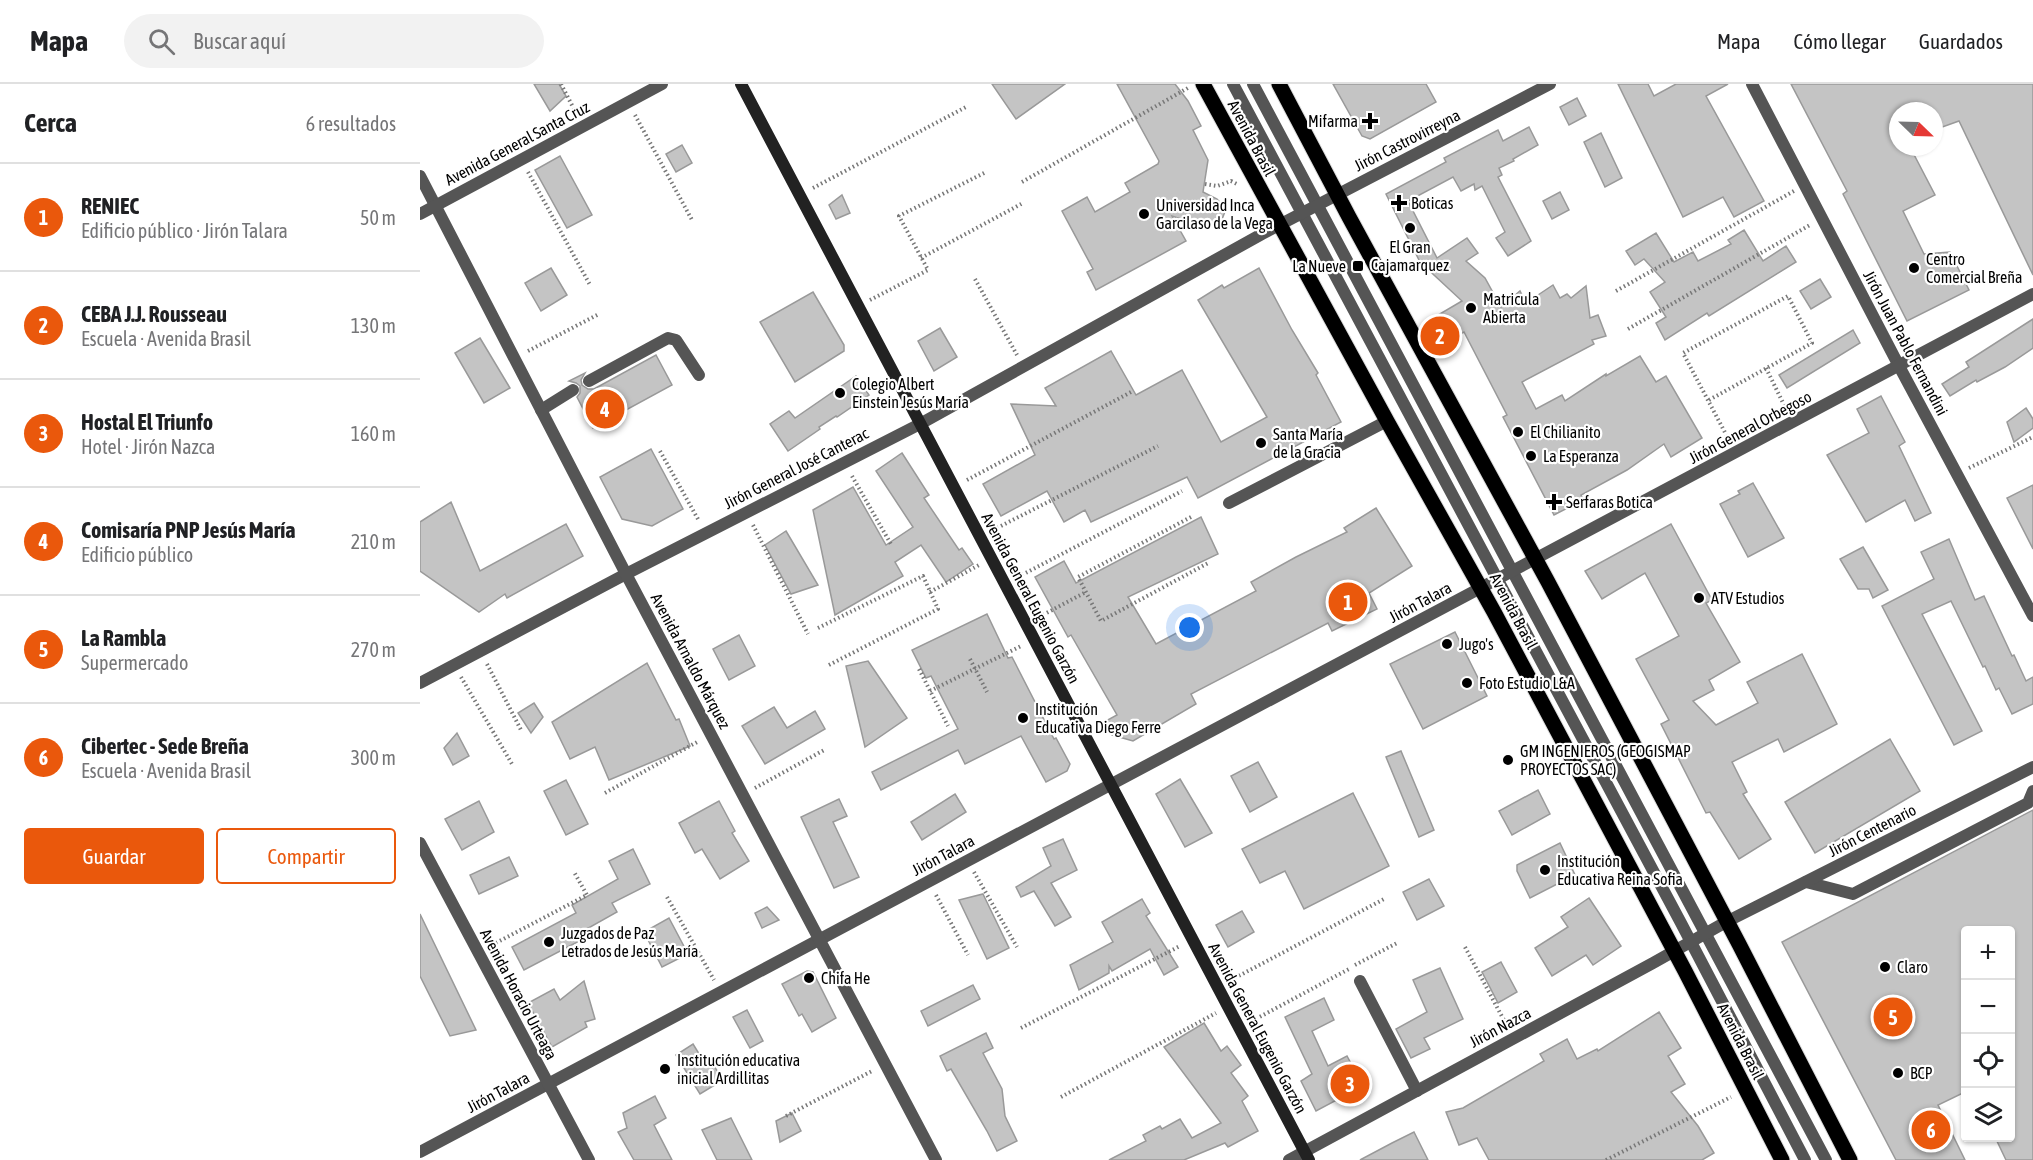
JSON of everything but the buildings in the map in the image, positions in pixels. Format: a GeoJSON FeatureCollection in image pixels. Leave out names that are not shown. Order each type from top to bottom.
{"type":"FeatureCollection","features":[{"type":"Feature","properties":{"kind":"main road","name":"Avenida General Eugenio Garzón"},"geometry":{"type":"LineString","coordinates":[[741,84],[1307,1156]]}},
{"type":"Feature","properties":{"kind":"main road","name":"Avenida Brasil"},"geometry":{"type":"LineString","coordinates":[[1203,84],[1386,421],[1481,588],[1675,952],[1782,1160]]}},
{"type":"Feature","properties":{"kind":"main road"},"geometry":{"type":"LineString","coordinates":[[1279,84],[1535,558],[1850,1160]]}},
{"type":"Feature","properties":{"kind":"street","name":"Avenida General Santa Cruz"},"geometry":{"type":"LineString","coordinates":[[420,214],[662,84]]}},
{"type":"Feature","properties":{"kind":"street","name":"Avenida Brasil"},"geometry":{"type":"LineString","coordinates":[[1233,84],[1805,1160]]}},
{"type":"Feature","properties":{"kind":"street","name":"Avenida Brasil"},"geometry":{"type":"LineString","coordinates":[[1252,84],[1826,1160]]}},
{"type":"Feature","properties":{"kind":"street","name":"Jirón Castrovirreyna"},"geometry":{"type":"LineString","coordinates":[[1279,225],[1550,84]]}},
{"type":"Feature","properties":{"kind":"street","name":"Jirón Juan Pablo Fernandini"},"geometry":{"type":"LineString","coordinates":[[1752,84],[2033,616]]}},
{"type":"Feature","properties":{"kind":"street","name":"Avenida Arnaldo Márquez"},"geometry":{"type":"LineString","coordinates":[[420,176],[626,574],[936,1160]]}},
{"type":"Feature","properties":{"kind":"street","name":"Jirón General José Canterac"},"geometry":{"type":"LineString","coordinates":[[420,683],[626,574],[920,424],[1279,225]]}},
{"type":"Feature","properties":{"kind":"street","name":"Jirón General Orbegoso"},"geometry":{"type":"LineString","coordinates":[[1481,588],[2033,294]]}},
{"type":"Feature","properties":{"kind":"street"},"geometry":{"type":"LineString","coordinates":[[589,381],[668,338],[676,340],[699,375]]}},
{"type":"Feature","properties":{"kind":"street"},"geometry":{"type":"LineString","coordinates":[[541,410],[573,390]]}},
{"type":"Feature","properties":{"kind":"street"},"geometry":{"type":"LineString","coordinates":[[1229,502],[1386,421]]}},
{"type":"Feature","properties":{"kind":"street","name":"Jirón Talara"},"geometry":{"type":"LineString","coordinates":[[420,1152],[1481,588]]}},
{"type":"Feature","properties":{"kind":"street","name":"Jirón Centenario"},"geometry":{"type":"LineString","coordinates":[[1726,922],[2033,767]]}},
{"type":"Feature","properties":{"kind":"street"},"geometry":{"type":"LineString","coordinates":[[1806,882],[1853,894],[2028,802],[2033,791]]}},
{"type":"Feature","properties":{"kind":"street","name":"Avenida Horacio Urteaga"},"geometry":{"type":"LineString","coordinates":[[420,843],[589,1160]]}},
{"type":"Feature","properties":{"kind":"street","name":"Jirón Nazca"},"geometry":{"type":"LineString","coordinates":[[1288,1160],[1307,1156],[1417,1091],[1675,952],[1726,922]]}},
{"type":"Feature","properties":{"kind":"street"},"geometry":{"type":"LineString","coordinates":[[1360,981],[1417,1091]]}},
{"type":"Feature","properties":{"kind":"path"},"geometry":{"type":"LineString","coordinates":[[561,84],[583,126]]}},
{"type":"Feature","properties":{"kind":"path"},"geometry":{"type":"LineString","coordinates":[[1022,182],[1195,84]]}},
{"type":"Feature","properties":{"kind":"path"},"geometry":{"type":"LineString","coordinates":[[628,102],[692,220]]}},
{"type":"Feature","properties":{"kind":"path"},"geometry":{"type":"LineString","coordinates":[[800,195],[966,107]]}},
{"type":"Feature","properties":{"kind":"path"},"geometry":{"type":"LineString","coordinates":[[521,160],[590,285]]}},
{"type":"Feature","properties":{"kind":"path"},"geometry":{"type":"LineString","coordinates":[[858,306],[928,270],[899,216],[986,172]]}},
{"type":"Feature","properties":{"kind":"path"},"geometry":{"type":"LineString","coordinates":[[1205,184],[1217,186],[1233,182],[1238,184],[1242,192]]}},
{"type":"Feature","properties":{"kind":"path"},"geometry":{"type":"LineString","coordinates":[[1616,291],[1805,186]]}},
{"type":"Feature","properties":{"kind":"path"},"geometry":{"type":"LineString","coordinates":[[921,258],[1023,203]]}},
{"type":"Feature","properties":{"kind":"path"},"geometry":{"type":"LineString","coordinates":[[1628,329],[1822,218]]}},
{"type":"Feature","properties":{"kind":"path"},"geometry":{"type":"LineString","coordinates":[[975,279],[1023,366]]}},
{"type":"Feature","properties":{"kind":"path"},"geometry":{"type":"LineString","coordinates":[[1709,400],[1812,343],[1788,296],[1683,353],[1736,453]]}},
{"type":"Feature","properties":{"kind":"path"},"geometry":{"type":"LineString","coordinates":[[514,358],[599,314]]}},
{"type":"Feature","properties":{"kind":"path"},"geometry":{"type":"LineString","coordinates":[[1766,368],[1793,423]]}},
{"type":"Feature","properties":{"kind":"path"},"geometry":{"type":"LineString","coordinates":[[954,487],[1133,391]]}},
{"type":"Feature","properties":{"kind":"path"},"geometry":{"type":"LineString","coordinates":[[1957,474],[2033,437]]}},
{"type":"Feature","properties":{"kind":"path"},"geometry":{"type":"LineString","coordinates":[[980,537],[1158,446]]}},
{"type":"Feature","properties":{"kind":"path"},"geometry":{"type":"LineString","coordinates":[[660,451],[706,533]]}},
{"type":"Feature","properties":{"kind":"path"},"geometry":{"type":"LineString","coordinates":[[843,462],[892,546]]}},
{"type":"Feature","properties":{"kind":"path"},"geometry":{"type":"LineString","coordinates":[[1005,584],[1182,491]]}},
{"type":"Feature","properties":{"kind":"path"},"geometry":{"type":"LineString","coordinates":[[746,513],[808,634]]}},
{"type":"Feature","properties":{"kind":"path"},"geometry":{"type":"LineString","coordinates":[[1191,517],[1078,577],[1101,621],[1210,562]]}},
{"type":"Feature","properties":{"kind":"path"},"geometry":{"type":"LineString","coordinates":[[930,592],[992,558]]}},
{"type":"Feature","properties":{"kind":"path"},"geometry":{"type":"LineString","coordinates":[[818,628],[923,576],[938,609],[827,666]]}},
{"type":"Feature","properties":{"kind":"path"},"geometry":{"type":"LineString","coordinates":[[1026,624],[1086,592]]}},
{"type":"Feature","properties":{"kind":"path"},"geometry":{"type":"LineString","coordinates":[[930,691],[1034,640]]}},
{"type":"Feature","properties":{"kind":"path"},"geometry":{"type":"LineString","coordinates":[[480,651],[521,730]]}},
{"type":"Feature","properties":{"kind":"path"},"geometry":{"type":"LineString","coordinates":[[970,659],[987,692]]}},
{"type":"Feature","properties":{"kind":"path"},"geometry":{"type":"LineString","coordinates":[[454,665],[512,764]]}},
{"type":"Feature","properties":{"kind":"path"},"geometry":{"type":"LineString","coordinates":[[919,669],[948,726]]}},
{"type":"Feature","properties":{"kind":"path"},"geometry":{"type":"LineString","coordinates":[[605,793],[711,735]]}},
{"type":"Feature","properties":{"kind":"path"},"geometry":{"type":"LineString","coordinates":[[743,795],[826,749]]}},
{"type":"Feature","properties":{"kind":"path"},"geometry":{"type":"LineString","coordinates":[[968,861],[1017,947]]}},
{"type":"Feature","properties":{"kind":"path"},"geometry":{"type":"LineString","coordinates":[[478,952],[587,895],[574,872]]}},
{"type":"Feature","properties":{"kind":"path"},"geometry":{"type":"LineString","coordinates":[[929,882],[968,955]]}},
{"type":"Feature","properties":{"kind":"path"},"geometry":{"type":"LineString","coordinates":[[668,897],[721,992]]}},
{"type":"Feature","properties":{"kind":"path"},"geometry":{"type":"LineString","coordinates":[[1217,987],[1386,898]]}},
{"type":"Feature","properties":{"kind":"path"},"geometry":{"type":"LineString","coordinates":[[1239,1028],[1397,943]]}},
{"type":"Feature","properties":{"kind":"path"},"geometry":{"type":"LineString","coordinates":[[1465,947],[1514,1039]]}},
{"type":"Feature","properties":{"kind":"path"},"geometry":{"type":"LineString","coordinates":[[1021,1028],[1167,951]]}},
{"type":"Feature","properties":{"kind":"path"},"geometry":{"type":"LineString","coordinates":[[1061,1097],[1203,1020]]}},
{"type":"Feature","properties":{"kind":"path"},"geometry":{"type":"LineString","coordinates":[[786,1116],[872,1071]]}},
{"type":"Feature","properties":{"kind":"path"},"geometry":{"type":"LineString","coordinates":[[1606,1160],[1746,1090]]}},
{"type":"Feature","properties":{"kind":"place","name":"Mifarma"},"geometry":{"type":"Point","coordinates":[1370,121]}},
{"type":"Feature","properties":{"kind":"place","name":"Boticas"},"geometry":{"type":"Point","coordinates":[1399,203]}},
{"type":"Feature","properties":{"kind":"place","name":"Universidad Inca Garcilaso de la Vega"},"geometry":{"type":"Point","coordinates":[1144,214]}},
{"type":"Feature","properties":{"kind":"place","name":"El Gran Cajamarquez"},"geometry":{"type":"Point","coordinates":[1410,228]}},
{"type":"Feature","properties":{"kind":"place","name":"La Nueve"},"geometry":{"type":"Point","coordinates":[1358,266]}},
{"type":"Feature","properties":{"kind":"place","name":"Centro Comercial Breña"},"geometry":{"type":"Point","coordinates":[1914,268]}},
{"type":"Feature","properties":{"kind":"place","name":"Matricula Abierta"},"geometry":{"type":"Point","coordinates":[1471,308]}},
{"type":"Feature","properties":{"kind":"place","name":"CEBA J.J. Rousseau"},"geometry":{"type":"Point","coordinates":[1440,336]}},
{"type":"Feature","properties":{"kind":"place","name":"Colegio Albert Einstein Jesús María"},"geometry":{"type":"Point","coordinates":[840,393]}},
{"type":"Feature","properties":{"kind":"place","name":"Comisaría PNP Jesús María"},"geometry":{"type":"Point","coordinates":[605,409]}},
{"type":"Feature","properties":{"kind":"place","name":"El Chilianito"},"geometry":{"type":"Point","coordinates":[1518,432]}},
{"type":"Feature","properties":{"kind":"place","name":"Santa María de la Gracia"},"geometry":{"type":"Point","coordinates":[1261,443]}},
{"type":"Feature","properties":{"kind":"place","name":"La Esperanza"},"geometry":{"type":"Point","coordinates":[1531,456]}},
{"type":"Feature","properties":{"kind":"place","name":"Serfaras Botica"},"geometry":{"type":"Point","coordinates":[1554,502]}},
{"type":"Feature","properties":{"kind":"place","name":"ATV Estudios"},"geometry":{"type":"Point","coordinates":[1699,598]}},
{"type":"Feature","properties":{"kind":"place","name":"RENIEC"},"geometry":{"type":"Point","coordinates":[1348,602]}},
{"type":"Feature","properties":{"kind":"place","name":"Jugo's"},"geometry":{"type":"Point","coordinates":[1447,644]}},
{"type":"Feature","properties":{"kind":"place","name":"Foto Estudio L&A"},"geometry":{"type":"Point","coordinates":[1467,683]}},
{"type":"Feature","properties":{"kind":"place","name":"Institución Educativa Diego Ferre"},"geometry":{"type":"Point","coordinates":[1023,718]}},
{"type":"Feature","properties":{"kind":"place","name":"GM INGENIEROS (GEOGISMAP PROYECTOS SAC)"},"geometry":{"type":"Point","coordinates":[1508,760]}},
{"type":"Feature","properties":{"kind":"place","name":"Institución Educativa Reina Sofia"},"geometry":{"type":"Point","coordinates":[1545,870]}},
{"type":"Feature","properties":{"kind":"place","name":"Juzgados de Paz Letrados de Jesús María"},"geometry":{"type":"Point","coordinates":[549,942]}},
{"type":"Feature","properties":{"kind":"place","name":"Claro"},"geometry":{"type":"Point","coordinates":[1885,967]}},
{"type":"Feature","properties":{"kind":"place","name":"Chifa He"},"geometry":{"type":"Point","coordinates":[809,978]}},
{"type":"Feature","properties":{"kind":"place","name":"La Rambla"},"geometry":{"type":"Point","coordinates":[1893,1017]}},
{"type":"Feature","properties":{"kind":"place","name":"Institución educativa inicial Ardillitas"},"geometry":{"type":"Point","coordinates":[665,1069]}},
{"type":"Feature","properties":{"kind":"place","name":"BCP"},"geometry":{"type":"Point","coordinates":[1898,1073]}},
{"type":"Feature","properties":{"kind":"place","name":"Hostal El Triunfo"},"geometry":{"type":"Point","coordinates":[1350,1084]}},
{"type":"Feature","properties":{"kind":"place","name":"Cibertec - Sede Breña"},"geometry":{"type":"Point","coordinates":[1931,1130]}}]}
